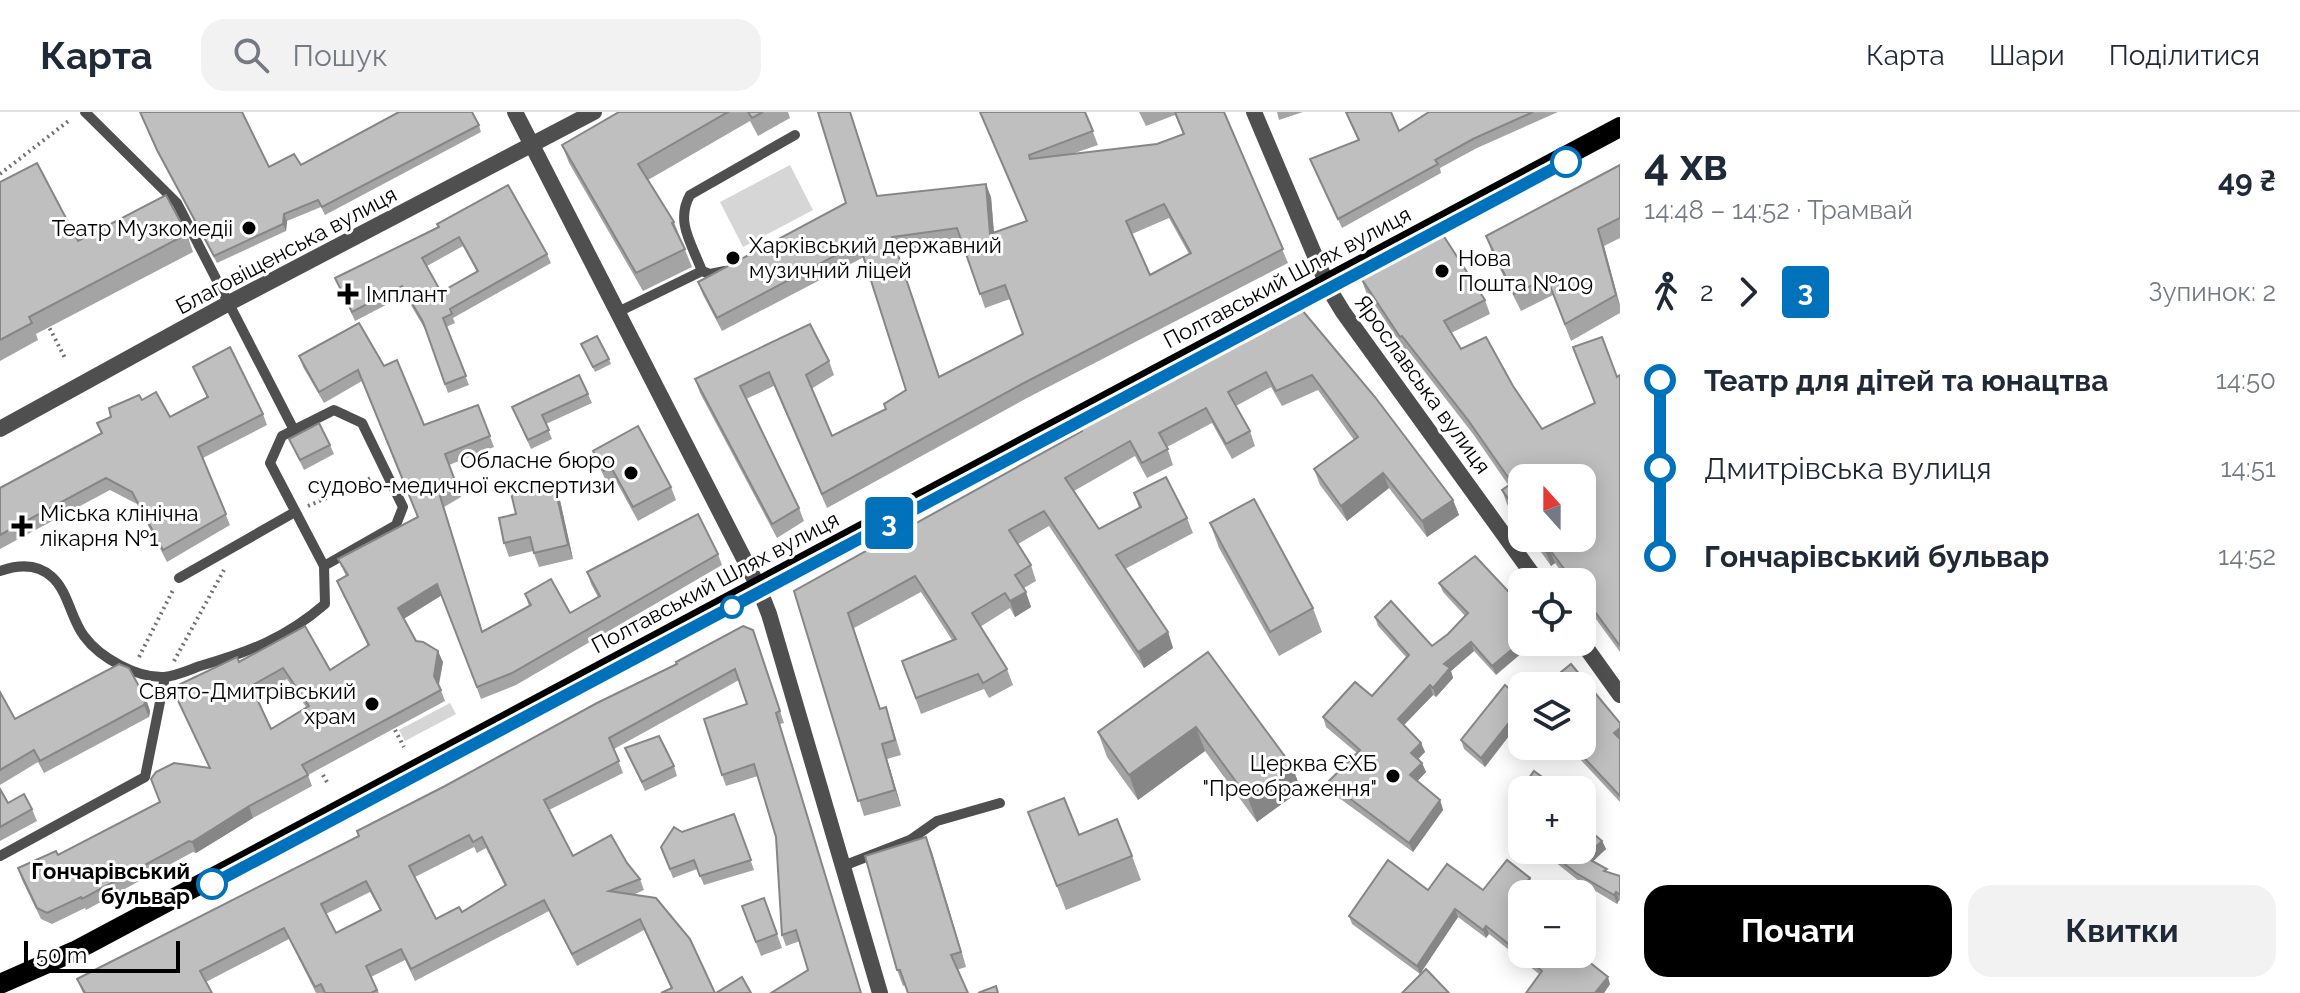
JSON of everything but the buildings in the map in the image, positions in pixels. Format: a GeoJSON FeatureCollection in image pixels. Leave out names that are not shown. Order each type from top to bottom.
{"type":"FeatureCollection","features":[{"type":"Feature","properties":{"kind":"main road","name":"Полтавський Шлях вулиця"},"geometry":{"type":"LineString","coordinates":[[2,984],[75,951],[1620,127]]}},
{"type":"Feature","properties":{"kind":"street"},"geometry":{"type":"LineString","coordinates":[[515,112],[758,586],[769,614],[880,993]]}},
{"type":"Feature","properties":{"kind":"street","name":"Благовіщенська вулиця"},"geometry":{"type":"LineString","coordinates":[[0,429],[229,303],[594,112]]}},
{"type":"Feature","properties":{"kind":"street","name":"Ярославська вулиця"},"geometry":{"type":"LineString","coordinates":[[1254,112],[1327,283],[1343,312],[1528,568]]}},
{"type":"Feature","properties":{"kind":"street"},"geometry":{"type":"LineString","coordinates":[[1592,656],[1620,695]]}},
{"type":"Feature","properties":{"kind":"lane"},"geometry":{"type":"LineString","coordinates":[[83,112],[177,203],[294,430]]}},
{"type":"Feature","properties":{"kind":"lane"},"geometry":{"type":"LineString","coordinates":[[702,271],[682,220],[690,195],[795,135]]}},
{"type":"Feature","properties":{"kind":"lane"},"geometry":{"type":"LineString","coordinates":[[618,312],[702,271],[722,273],[734,266]]}},
{"type":"Feature","properties":{"kind":"lane"},"geometry":{"type":"LineString","coordinates":[[0,571],[29,566],[54,578],[85,637],[115,663],[133,670],[165,677],[250,652],[301,625],[325,604],[324,566],[270,463],[282,436],[334,410],[362,423],[403,507],[396,525],[324,566]]}},
{"type":"Feature","properties":{"kind":"lane"},"geometry":{"type":"LineString","coordinates":[[179,578],[295,512]]}},
{"type":"Feature","properties":{"kind":"lane"},"geometry":{"type":"LineString","coordinates":[[0,856],[145,777],[165,677]]}},
{"type":"Feature","properties":{"kind":"lane"},"geometry":{"type":"LineString","coordinates":[[843,866],[910,840],[937,821],[1000,803]]}},
{"type":"Feature","properties":{"kind":"path"},"geometry":{"type":"LineString","coordinates":[[0,174],[83,112]]}},
{"type":"Feature","properties":{"kind":"path"},"geometry":{"type":"LineString","coordinates":[[44,319],[66,360]]}},
{"type":"Feature","properties":{"kind":"path"},"geometry":{"type":"LineString","coordinates":[[295,512],[387,471]]}},
{"type":"Feature","properties":{"kind":"path"},"geometry":{"type":"LineString","coordinates":[[165,677],[239,544]]}},
{"type":"Feature","properties":{"kind":"path"},"geometry":{"type":"LineString","coordinates":[[133,670],[179,578]]}},
{"type":"Feature","properties":{"kind":"path"},"geometry":{"type":"LineString","coordinates":[[395,730],[404,747]]}},
{"type":"Feature","properties":{"kind":"path"},"geometry":{"type":"LineString","coordinates":[[323,775],[327,782]]}},
{"type":"Feature","properties":{"kind":"shaded area"},"geometry":{"type":"Polygon","coordinates":[[[790,165],[813,210],[743,247],[720,202],[790,165]]]}},
{"type":"Feature","properties":{"kind":"shaded area"},"geometry":{"type":"Polygon","coordinates":[[[450,703],[456,714],[405,741],[399,730],[450,703]]]}},
{"type":"Feature","properties":{"kind":"tram line"},"geometry":{"type":"LineString","coordinates":[[0,977],[64,950],[1620,120]]}},
{"type":"Feature","properties":{"kind":"tram line","name":"3"},"geometry":{"type":"LineString","coordinates":[[212,884],[1566,162]]}},
{"type":"Feature","properties":{"kind":"tram line"},"geometry":{"type":"LineString","coordinates":[[0,990],[69,961],[557,701]]}},
{"type":"Feature","properties":{"kind":"place","name":"Театр Музкомедіі"},"geometry":{"type":"Point","coordinates":[249,228]}},
{"type":"Feature","properties":{"kind":"place","name":"Харківський державний музичний ліцей"},"geometry":{"type":"Point","coordinates":[733,258]}},
{"type":"Feature","properties":{"kind":"place","name":"Нова Пошта №109"},"geometry":{"type":"Point","coordinates":[1442,271]}},
{"type":"Feature","properties":{"kind":"place","name":"Імплант"},"geometry":{"type":"Point","coordinates":[348,294]}},
{"type":"Feature","properties":{"kind":"place","name":"Обласне бюро судово-медичної експертизи"},"geometry":{"type":"Point","coordinates":[631,473]}},
{"type":"Feature","properties":{"kind":"place","name":"Міська клінічна лікарня №1"},"geometry":{"type":"Point","coordinates":[22,526]}},
{"type":"Feature","properties":{"kind":"place","name":"Свято-Дмитрівський храм"},"geometry":{"type":"Point","coordinates":[372,704]}},
{"type":"Feature","properties":{"kind":"place","name":"Церква ЄХБ \"Преображення\""},"geometry":{"type":"Point","coordinates":[1393,776]}},
{"type":"Feature","properties":{"kind":"place","name":"Гончарівський бульвар"},"geometry":{"type":"Point","coordinates":[212,884]}}]}
